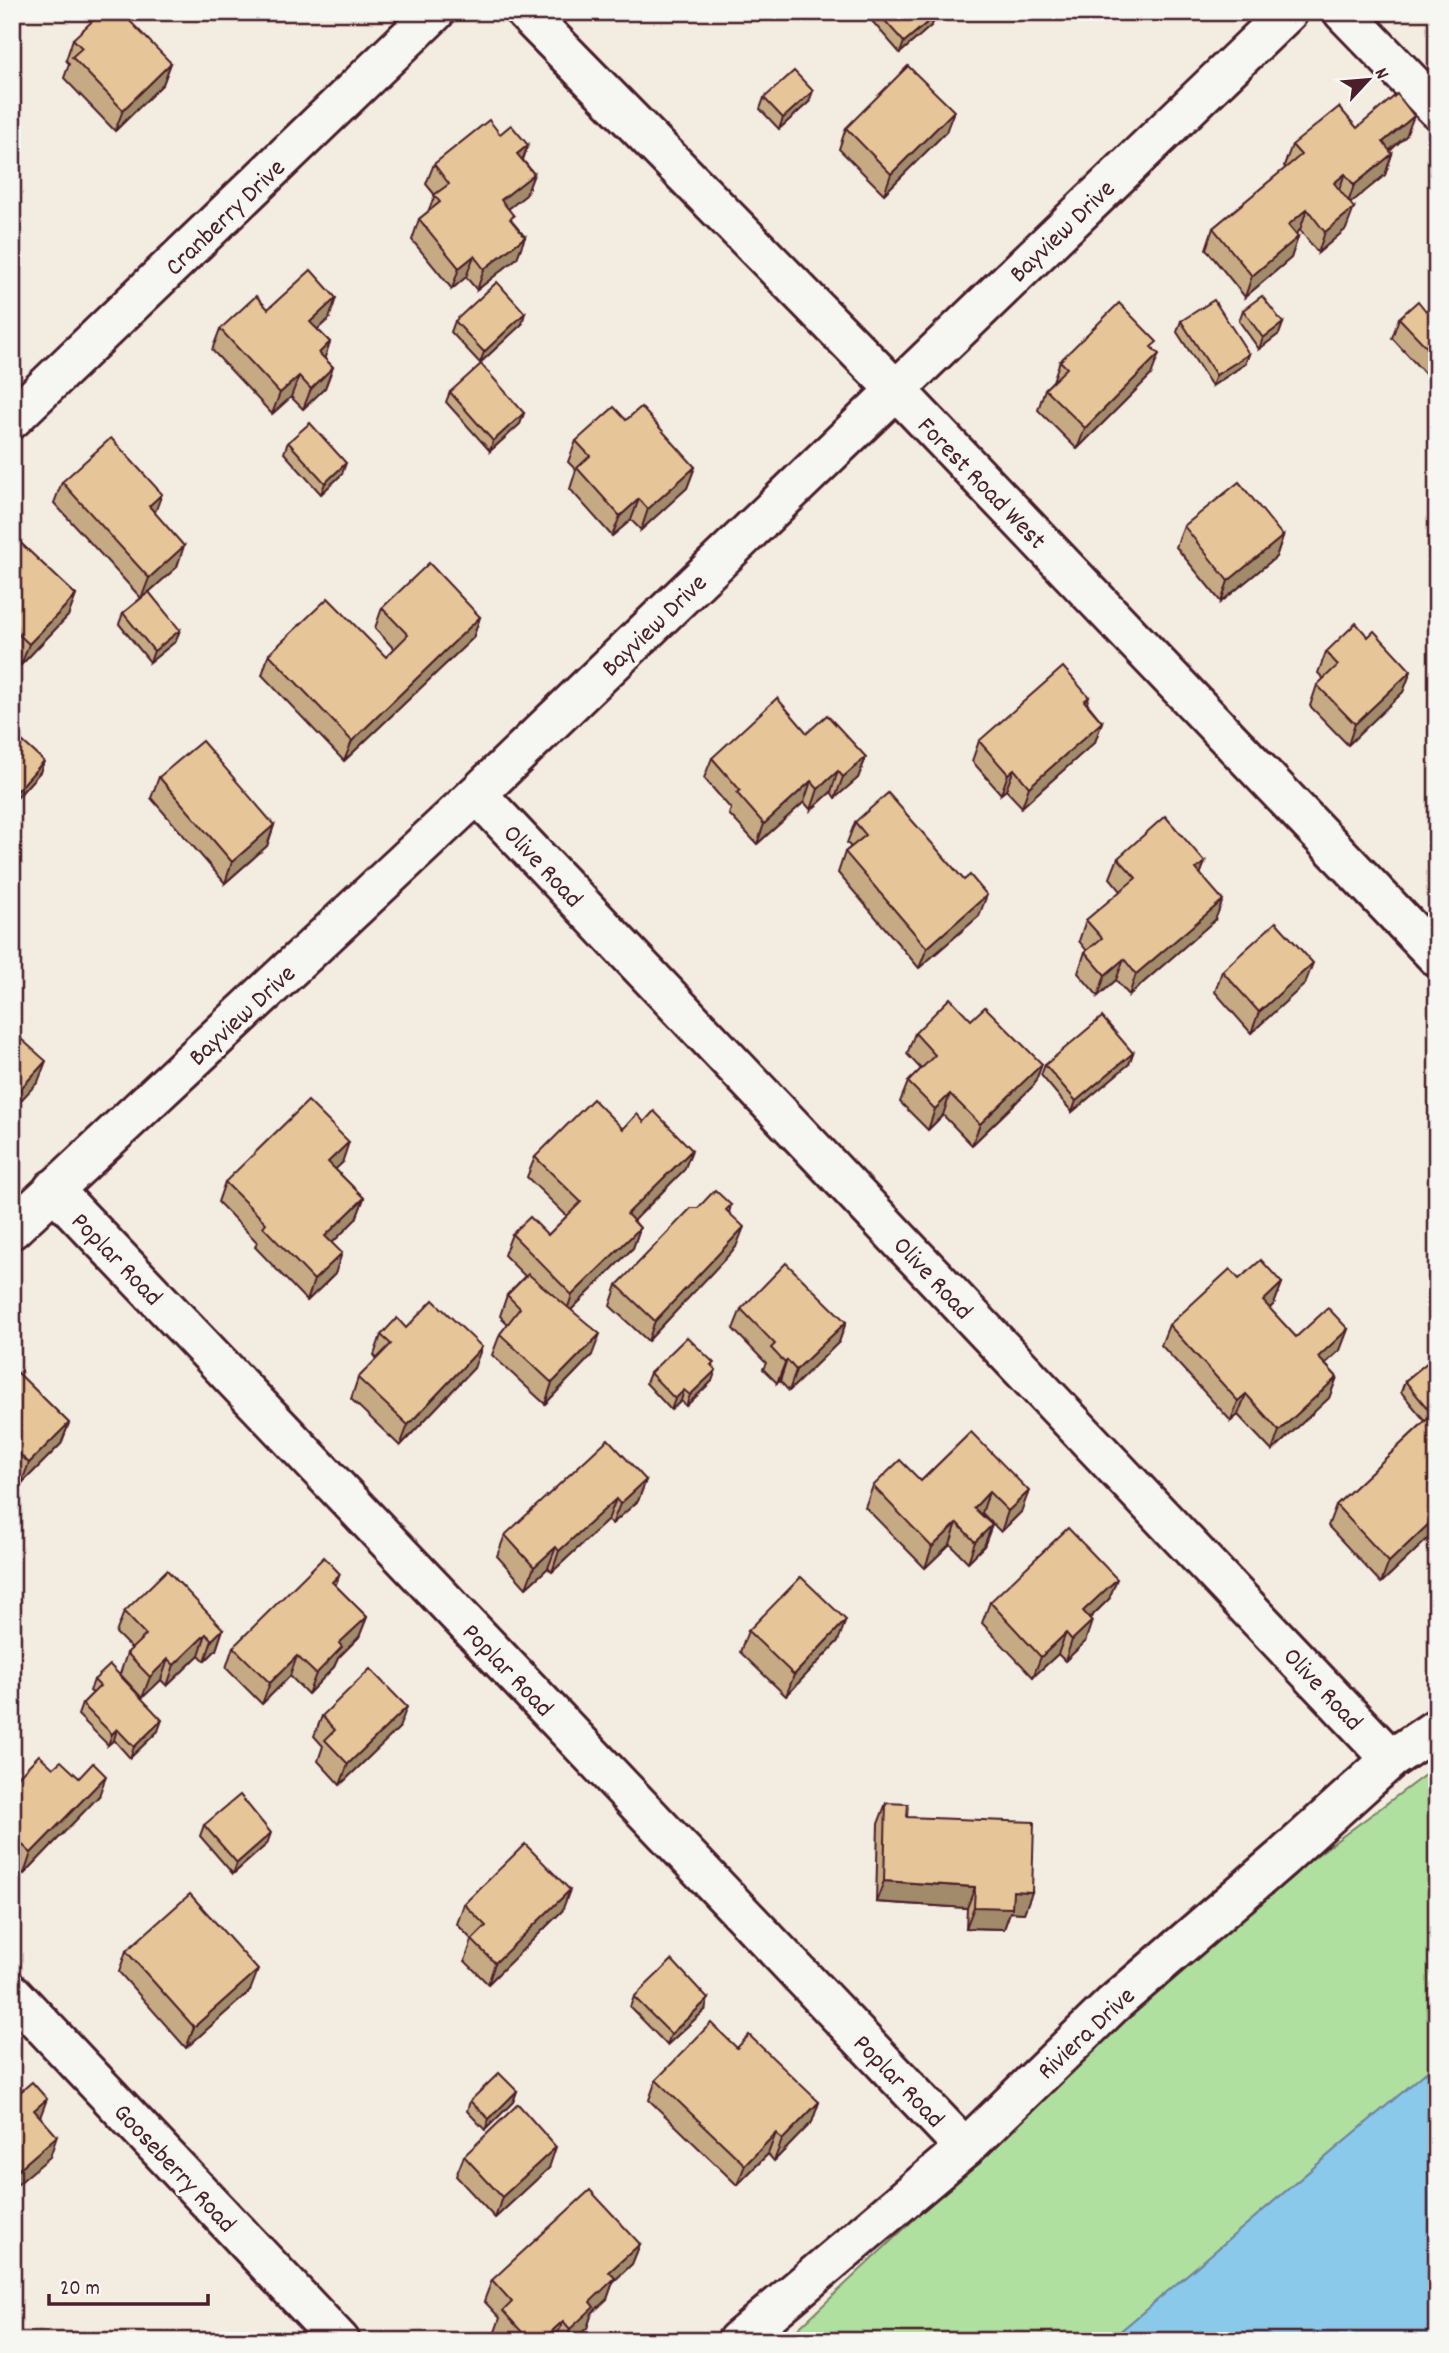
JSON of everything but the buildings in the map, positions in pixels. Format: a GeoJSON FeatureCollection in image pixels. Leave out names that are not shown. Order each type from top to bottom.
{"type":"FeatureCollection","features":[{"type":"Feature","properties":{"kind":"street","name":"Cranberry Drive"},"geometry":{"type":"LineString","coordinates":[[12,419],[435,12]]}},
{"type":"Feature","properties":{"kind":"street","name":"Forest Road West"},"geometry":{"type":"LineString","coordinates":[[525,12],[896,390],[1437,957]]}},
{"type":"Feature","properties":{"kind":"street","name":"Bayview Drive"},"geometry":{"type":"LineString","coordinates":[[12,1229],[477,794],[1288,12]]}},
{"type":"Feature","properties":{"kind":"street"},"geometry":{"type":"LineString","coordinates":[[1343,12],[1437,109]]}},
{"type":"Feature","properties":{"kind":"street","name":"Olive Road"},"geometry":{"type":"LineString","coordinates":[[477,794],[1391,1759]]}},
{"type":"Feature","properties":{"kind":"street","name":"Poplar Road"},"geometry":{"type":"LineString","coordinates":[[53,1189],[965,2148]]}},
{"type":"Feature","properties":{"kind":"street","name":"Riviera Drive"},"geometry":{"type":"LineString","coordinates":[[737,2341],[965,2148],[1112,2005],[1282,1858],[1391,1759],[1437,1728]]}},
{"type":"Feature","properties":{"kind":"street","name":"Gooseberry Road"},"geometry":{"type":"LineString","coordinates":[[12,1993],[340,2341]]}},
{"type":"Feature","properties":{"kind":"green space"},"geometry":{"type":"Polygon","coordinates":[[[1437,1766],[1437,2063],[1109,2341],[785,2341],[1239,1913],[1437,1766]]]}},
{"type":"Feature","properties":{"kind":"water"},"geometry":{"type":"Polygon","coordinates":[[[1437,2063],[1437,2341],[1109,2341],[1437,2063]]]}}]}
